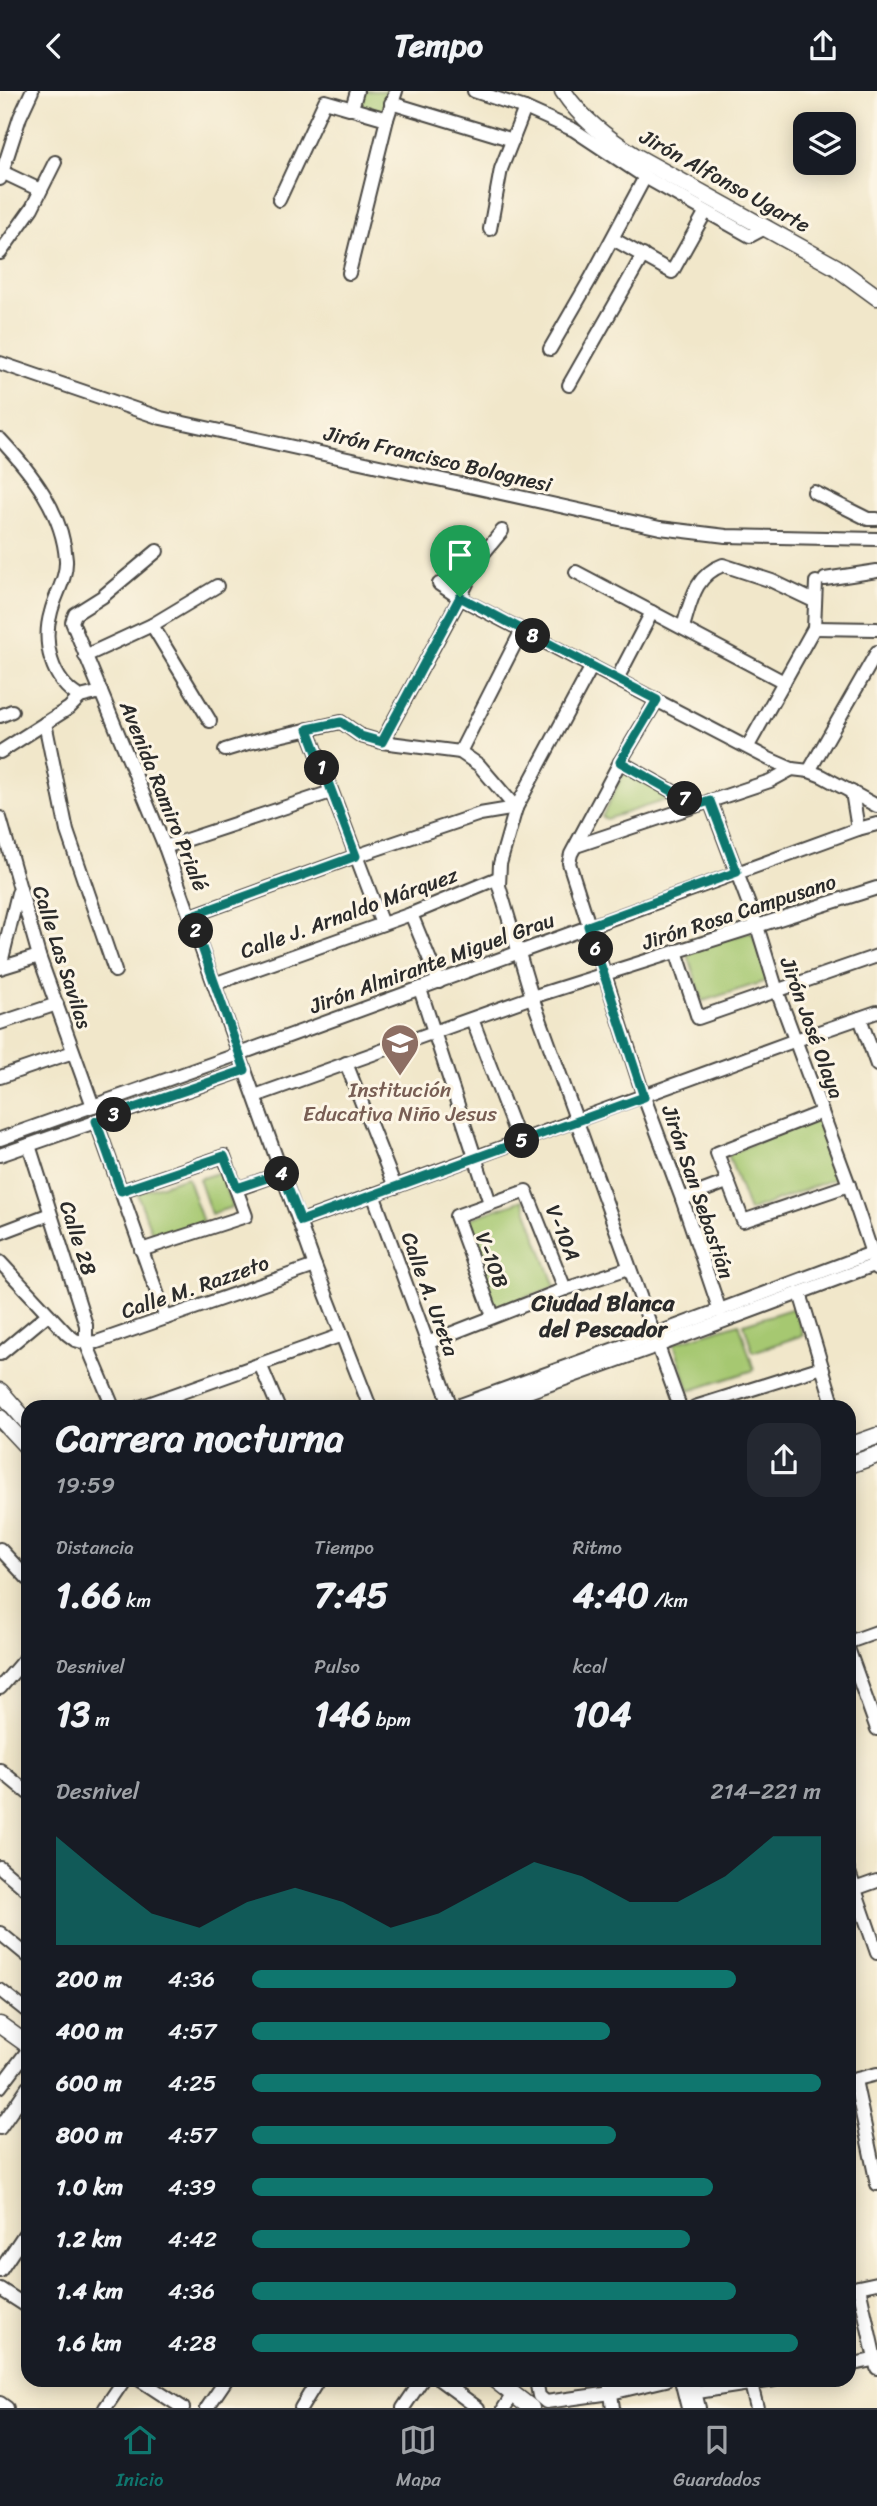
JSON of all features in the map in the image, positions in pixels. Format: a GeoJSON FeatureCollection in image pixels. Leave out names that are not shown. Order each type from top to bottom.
{"type":"FeatureCollection","features":[{"type":"Feature","properties":{"kind":"main road","name":"Jirón Alfonso Ugarte"},"geometry":{"type":"LineString","coordinates":[[563,91],[582,116],[632,161],[767,227],[836,267],[877,297]]}},
{"type":"Feature","properties":{"kind":"main road"},"geometry":{"type":"LineString","coordinates":[[0,1391],[21,1415]]}},
{"type":"Feature","properties":{"kind":"main road"},"geometry":{"type":"LineString","coordinates":[[0,1418],[21,1440]]}},
{"type":"Feature","properties":{"kind":"main road"},"geometry":{"type":"LineString","coordinates":[[856,1444],[877,1436]]}},
{"type":"Feature","properties":{"kind":"main road"},"geometry":{"type":"LineString","coordinates":[[856,1462],[877,1455]]}},
{"type":"Feature","properties":{"kind":"main road"},"geometry":{"type":"LineString","coordinates":[[0,2025],[21,2042]]}},
{"type":"Feature","properties":{"kind":"main road"},"geometry":{"type":"LineString","coordinates":[[508,2401],[535,2402]]}},
{"type":"Feature","properties":{"kind":"street"},"geometry":{"type":"LineString","coordinates":[[32,91],[1,173],[40,190]]}},
{"type":"Feature","properties":{"kind":"street"},"geometry":{"type":"LineString","coordinates":[[352,108],[357,91]]}},
{"type":"Feature","properties":{"kind":"street"},"geometry":{"type":"LineString","coordinates":[[474,91],[525,108],[574,130],[632,161],[645,177],[750,236],[767,227]]}},
{"type":"Feature","properties":{"kind":"street"},"geometry":{"type":"LineString","coordinates":[[349,273],[394,97],[513,140]]}},
{"type":"Feature","properties":{"kind":"street"},"geometry":{"type":"LineString","coordinates":[[279,200],[325,101],[387,118]]}},
{"type":"Feature","properties":{"kind":"street"},"geometry":{"type":"LineString","coordinates":[[490,229],[501,169],[525,108]]}},
{"type":"Feature","properties":{"kind":"street"},"geometry":{"type":"LineString","coordinates":[[0,253],[32,208],[54,162]]}},
{"type":"Feature","properties":{"kind":"street"},"geometry":{"type":"LineString","coordinates":[[550,349],[645,177]]}},
{"type":"Feature","properties":{"kind":"street"},"geometry":{"type":"LineString","coordinates":[[613,239],[672,272],[705,213]]}},
{"type":"Feature","properties":{"kind":"street"},"geometry":{"type":"LineString","coordinates":[[569,385],[643,255]]}},
{"type":"Feature","properties":{"kind":"street","name":"Jirón Francisco Bolognesi"},"geometry":{"type":"LineString","coordinates":[[0,363],[161,418],[660,528],[726,536],[877,540]]}},
{"type":"Feature","properties":{"kind":"street"},"geometry":{"type":"LineString","coordinates":[[0,439],[39,486],[57,524],[66,562],[63,579],[50,613],[49,652],[56,674],[70,692],[79,697],[69,708],[0,752]]}},
{"type":"Feature","properties":{"kind":"street"},"geometry":{"type":"LineString","coordinates":[[814,492],[868,519],[877,519]]}},
{"type":"Feature","properties":{"kind":"street"},"geometry":{"type":"LineString","coordinates":[[382,742],[478,560],[502,530]]}},
{"type":"Feature","properties":{"kind":"street"},"geometry":{"type":"LineString","coordinates":[[102,692],[72,622],[75,614],[102,597],[157,551]]}},
{"type":"Feature","properties":{"kind":"street"},"geometry":{"type":"LineString","coordinates":[[682,627],[703,575],[723,565],[772,581],[814,601]]}},
{"type":"Feature","properties":{"kind":"street"},"geometry":{"type":"LineString","coordinates":[[748,746],[814,628],[814,601],[820,581],[877,571]]}},
{"type":"Feature","properties":{"kind":"street"},"geometry":{"type":"LineString","coordinates":[[576,572],[784,681]]}},
{"type":"Feature","properties":{"kind":"street"},"geometry":{"type":"LineString","coordinates":[[439,584],[522,630],[792,769],[809,771],[877,806]]}},
{"type":"Feature","properties":{"kind":"street"},"geometry":{"type":"LineString","coordinates":[[85,656],[152,625],[217,586]]}},
{"type":"Feature","properties":{"kind":"street"},"geometry":{"type":"LineString","coordinates":[[617,678],[652,612]]}},
{"type":"Feature","properties":{"kind":"street"},"geometry":{"type":"LineString","coordinates":[[152,625],[210,721]]}},
{"type":"Feature","properties":{"kind":"street"},"geometry":{"type":"LineString","coordinates":[[814,628],[877,629]]}},
{"type":"Feature","properties":{"kind":"street"},"geometry":{"type":"LineString","coordinates":[[460,752],[522,630]]}},
{"type":"Feature","properties":{"kind":"street"},"geometry":{"type":"LineString","coordinates":[[809,771],[877,652]]}},
{"type":"Feature","properties":{"kind":"street"},"geometry":{"type":"LineString","coordinates":[[592,666],[516,808],[498,878],[532,997],[677,1400]]}},
{"type":"Feature","properties":{"kind":"street","name":"Avenida Ramiro Prialé"},"geometry":{"type":"LineString","coordinates":[[79,697],[102,692],[191,916],[315,1266],[367,1400]]}},
{"type":"Feature","properties":{"kind":"street","name":"Jirón San Sebastián"},"geometry":{"type":"LineString","coordinates":[[657,700],[620,762],[569,863],[644,1097],[720,1311]]}},
{"type":"Feature","properties":{"kind":"street"},"geometry":{"type":"LineString","coordinates":[[225,751],[248,743],[341,722],[361,736],[382,742],[460,752],[479,765],[516,808]]}},
{"type":"Feature","properties":{"kind":"street"},"geometry":{"type":"LineString","coordinates":[[45,723],[67,831],[115,971]]}},
{"type":"Feature","properties":{"kind":"street"},"geometry":{"type":"LineString","coordinates":[[308,729],[382,924]]}},
{"type":"Feature","properties":{"kind":"street"},"geometry":{"type":"LineString","coordinates":[[620,762],[704,803]]}},
{"type":"Feature","properties":{"kind":"street"},"geometry":{"type":"LineString","coordinates":[[576,845],[770,781],[792,769]]}},
{"type":"Feature","properties":{"kind":"street"},"geometry":{"type":"LineString","coordinates":[[165,847],[331,792]]}},
{"type":"Feature","properties":{"kind":"street"},"geometry":{"type":"LineString","coordinates":[[852,792],[858,829]]}},
{"type":"Feature","properties":{"kind":"street","name":"Jirón José Olaya"},"geometry":{"type":"LineString","coordinates":[[704,803],[737,872],[777,991],[875,1260]]}},
{"type":"Feature","properties":{"kind":"street"},"geometry":{"type":"LineString","coordinates":[[191,916],[480,814],[516,808]]}},
{"type":"Feature","properties":{"kind":"street","name":"Calle Las Savilas"},"geometry":{"type":"LineString","coordinates":[[0,818],[39,956],[93,1106]]}},
{"type":"Feature","properties":{"kind":"street","name":"Jirón Almirante Miguel Grau"},"geometry":{"type":"LineString","coordinates":[[0,1139],[737,872],[877,824]]}},
{"type":"Feature","properties":{"kind":"street","name":"Calle J. Arnaldo Márquez"},"geometry":{"type":"LineString","coordinates":[[214,984],[382,924],[498,878]]}},
{"type":"Feature","properties":{"kind":"street","name":"Jirón Rosa Campusano"},"geometry":{"type":"LineString","coordinates":[[256,1095],[532,997],[877,888]]}},
{"type":"Feature","properties":{"kind":"street"},"geometry":{"type":"LineString","coordinates":[[19,890],[0,967],[39,956]]}},
{"type":"Feature","properties":{"kind":"street"},"geometry":{"type":"LineString","coordinates":[[411,913],[439,982]]}},
{"type":"Feature","properties":{"kind":"street"},"geometry":{"type":"LineString","coordinates":[[676,951],[698,1018],[877,956]]}},
{"type":"Feature","properties":{"kind":"street"},"geometry":{"type":"LineString","coordinates":[[420,989],[489,1203]]}},
{"type":"Feature","properties":{"kind":"street"},"geometry":{"type":"LineString","coordinates":[[0,1023],[57,1004]]}},
{"type":"Feature","properties":{"kind":"street"},"geometry":{"type":"LineString","coordinates":[[301,1221],[877,1012]]}},
{"type":"Feature","properties":{"kind":"street"},"geometry":{"type":"LineString","coordinates":[[860,1018],[877,1065]]}},
{"type":"Feature","properties":{"kind":"street"},"geometry":{"type":"LineString","coordinates":[[472,1019],[519,1142]]}},
{"type":"Feature","properties":{"kind":"street"},"geometry":{"type":"LineString","coordinates":[[0,1077],[73,1052]]}},
{"type":"Feature","properties":{"kind":"street"},"geometry":{"type":"LineString","coordinates":[[346,1063],[395,1187]]}},
{"type":"Feature","properties":{"kind":"street"},"geometry":{"type":"LineString","coordinates":[[0,1155],[245,1070]]}},
{"type":"Feature","properties":{"kind":"street"},"geometry":{"type":"LineString","coordinates":[[822,1112],[717,1153],[727,1182],[743,1221],[849,1185]]}},
{"type":"Feature","properties":{"kind":"street"},"geometry":{"type":"LineString","coordinates":[[96,1121],[166,1318]]}},
{"type":"Feature","properties":{"kind":"street","name":"Calle 28"},"geometry":{"type":"LineString","coordinates":[[29,1145],[86,1325],[86,1343],[110,1400]]}},
{"type":"Feature","properties":{"kind":"street"},"geometry":{"type":"LineString","coordinates":[[121,1191],[224,1156],[237,1188],[246,1216],[141,1250]]}},
{"type":"Feature","properties":{"kind":"street"},"geometry":{"type":"LineString","coordinates":[[237,1188],[282,1173]]}},
{"type":"Feature","properties":{"kind":"street"},"geometry":{"type":"LineString","coordinates":[[682,1199],[727,1182]]}},
{"type":"Feature","properties":{"kind":"street","name":"V-10A"},"geometry":{"type":"LineString","coordinates":[[489,1203],[526,1191],[565,1289]]}},
{"type":"Feature","properties":{"kind":"street","name":"Calle A. Ureta"},"geometry":{"type":"LineString","coordinates":[[373,1194],[450,1400]]}},
{"type":"Feature","properties":{"kind":"street","name":"V-10B"},"geometry":{"type":"LineString","coordinates":[[489,1203],[456,1216],[493,1316]]}},
{"type":"Feature","properties":{"kind":"street"},"geometry":{"type":"LineString","coordinates":[[0,1233],[50,1215]]}},
{"type":"Feature","properties":{"kind":"street"},"geometry":{"type":"LineString","coordinates":[[474,1400],[800,1293],[875,1260]]}},
{"type":"Feature","properties":{"kind":"street"},"geometry":{"type":"LineString","coordinates":[[504,1400],[655,1341],[720,1311],[875,1260]]}},
{"type":"Feature","properties":{"kind":"street"},"geometry":{"type":"LineString","coordinates":[[0,1262],[67,1334],[86,1343]]}},
{"type":"Feature","properties":{"kind":"street","name":"Calle M. Razzeto"},"geometry":{"type":"LineString","coordinates":[[86,1343],[97,1342],[315,1266]]}},
{"type":"Feature","properties":{"kind":"street"},"geometry":{"type":"LineString","coordinates":[[427,1343],[565,1289],[629,1268]]}},
{"type":"Feature","properties":{"kind":"street"},"geometry":{"type":"LineString","coordinates":[[800,1293],[832,1400]]}},
{"type":"Feature","properties":{"kind":"street"},"geometry":{"type":"LineString","coordinates":[[0,1354],[48,1314]]}},
{"type":"Feature","properties":{"kind":"street"},"geometry":{"type":"LineString","coordinates":[[160,1400],[342,1335]]}},
{"type":"Feature","properties":{"kind":"street"},"geometry":{"type":"LineString","coordinates":[[260,1364],[275,1400]]}},
{"type":"Feature","properties":{"kind":"street"},"geometry":{"type":"LineString","coordinates":[[717,1400],[822,1367]]}},
{"type":"Feature","properties":{"kind":"street"},"geometry":{"type":"LineString","coordinates":[[0,1549],[21,1572]]}},
{"type":"Feature","properties":{"kind":"street"},"geometry":{"type":"LineString","coordinates":[[856,1640],[877,1632]]}},
{"type":"Feature","properties":{"kind":"street"},"geometry":{"type":"LineString","coordinates":[[0,1688],[21,1663]]}},
{"type":"Feature","properties":{"kind":"street"},"geometry":{"type":"LineString","coordinates":[[856,1670],[877,1728]]}},
{"type":"Feature","properties":{"kind":"street"},"geometry":{"type":"LineString","coordinates":[[0,1770],[21,1787]]}},
{"type":"Feature","properties":{"kind":"street"},"geometry":{"type":"LineString","coordinates":[[0,1867],[21,1885]]}},
{"type":"Feature","properties":{"kind":"street"},"geometry":{"type":"LineString","coordinates":[[856,1889],[877,1881]]}},
{"type":"Feature","properties":{"kind":"street"},"geometry":{"type":"LineString","coordinates":[[856,1900],[877,1953]]}},
{"type":"Feature","properties":{"kind":"street"},"geometry":{"type":"LineString","coordinates":[[0,1933],[21,1950]]}},
{"type":"Feature","properties":{"kind":"street"},"geometry":{"type":"LineString","coordinates":[[0,1990],[21,2006]]}},
{"type":"Feature","properties":{"kind":"street"},"geometry":{"type":"LineString","coordinates":[[0,2087],[21,2058]]}},
{"type":"Feature","properties":{"kind":"street"},"geometry":{"type":"LineString","coordinates":[[856,2079],[877,2074]]}},
{"type":"Feature","properties":{"kind":"street"},"geometry":{"type":"LineString","coordinates":[[856,2092],[874,2147],[877,2184]]}},
{"type":"Feature","properties":{"kind":"street"},"geometry":{"type":"LineString","coordinates":[[0,2128],[21,2097]]}},
{"type":"Feature","properties":{"kind":"street"},"geometry":{"type":"LineString","coordinates":[[0,2271],[21,2240]]}},
{"type":"Feature","properties":{"kind":"street"},"geometry":{"type":"LineString","coordinates":[[856,2288],[877,2283]]}},
{"type":"Feature","properties":{"kind":"street"},"geometry":{"type":"LineString","coordinates":[[0,2289],[21,2302]]}},
{"type":"Feature","properties":{"kind":"street"},"geometry":{"type":"LineString","coordinates":[[856,2305],[876,2362],[856,2364]]}},
{"type":"Feature","properties":{"kind":"street"},"geometry":{"type":"LineString","coordinates":[[105,2408],[119,2387]]}},
{"type":"Feature","properties":{"kind":"street"},"geometry":{"type":"LineString","coordinates":[[151,2387],[183,2408]]}},
{"type":"Feature","properties":{"kind":"street"},"geometry":{"type":"LineString","coordinates":[[207,2408],[221,2387]]}},
{"type":"Feature","properties":{"kind":"street"},"geometry":{"type":"LineString","coordinates":[[301,2408],[309,2387]]}},
{"type":"Feature","properties":{"kind":"street"},"geometry":{"type":"LineString","coordinates":[[403,2408],[417,2387]]}},
{"type":"Feature","properties":{"kind":"street"},"geometry":{"type":"LineString","coordinates":[[450,2387],[478,2408]]}},
{"type":"Feature","properties":{"kind":"street"},"geometry":{"type":"LineString","coordinates":[[535,2402],[546,2402],[606,2387]]}},
{"type":"Feature","properties":{"kind":"street"},"geometry":{"type":"LineString","coordinates":[[610,2387],[613,2408]]}},
{"type":"Feature","properties":{"kind":"street"},"geometry":{"type":"LineString","coordinates":[[752,2387],[757,2408]]}},
{"type":"Feature","properties":{"kind":"street"},"geometry":{"type":"LineString","coordinates":[[688,2408],[691,2389]]}},
{"type":"Feature","properties":{"kind":"street"},"geometry":{"type":"LineString","coordinates":[[691,2389],[699,2408]]}},
{"type":"Feature","properties":{"kind":"street"},"geometry":{"type":"LineString","coordinates":[[0,2403],[7,2408]]}},
{"type":"Feature","properties":{"kind":"green space"},"geometry":{"type":"Polygon","coordinates":[[[359,91],[390,91],[383,114],[355,106],[359,91]]]}},
{"type":"Feature","properties":{"kind":"green space"},"geometry":{"type":"Polygon","coordinates":[[[629,771],[674,793],[672,798],[607,819],[602,817],[624,772],[629,771]]]}},
{"type":"Feature","properties":{"kind":"green space"},"geometry":{"type":"Polygon","coordinates":[[[752,932],[769,980],[703,1001],[686,950],[752,932]]]}},
{"type":"Feature","properties":{"kind":"green space"},"geometry":{"type":"Polygon","coordinates":[[[821,1116],[844,1175],[749,1211],[728,1154],[821,1116]]]}},
{"type":"Feature","properties":{"kind":"green space"},"geometry":{"type":"Polygon","coordinates":[[[220,1172],[232,1207],[211,1214],[199,1179],[220,1172]]]}},
{"type":"Feature","properties":{"kind":"green space"},"geometry":{"type":"Polygon","coordinates":[[[187,1177],[203,1222],[155,1241],[137,1193],[187,1177]]]}},
{"type":"Feature","properties":{"kind":"green space"},"geometry":{"type":"Polygon","coordinates":[[[523,1200],[555,1287],[495,1308],[463,1221],[523,1200]]]}},
{"type":"Feature","properties":{"kind":"green space"},"geometry":{"type":"Polygon","coordinates":[[[794,1308],[803,1335],[753,1352],[744,1324],[794,1308]]]}},
{"type":"Feature","properties":{"kind":"green space"},"geometry":{"type":"Polygon","coordinates":[[[739,1323],[754,1370],[689,1391],[674,1343],[739,1323]]]}},
{"type":"Feature","properties":{"kind":"place","name":"Institución Educativa Niño Jesus"},"geometry":{"type":"Point","coordinates":[400,1077]}},
{"type":"Feature","properties":{"kind":"district","name":"Ciudad Blanca del Pescador"},"geometry":{"type":"Point","coordinates":[603,1316]}},
{"type":"Feature","properties":{"kind":"route"},"geometry":{"type":"LineString","coordinates":[[460,597],[657,700],[620,762],[697,805],[710,801],[737,872],[588,926],[644,1097],[301,1221],[282,1173],[237,1188],[224,1156],[121,1191],[96,1121],[245,1070],[191,916],[356,856],[308,729],[341,722],[361,736],[382,742],[460,597]]}}]}
